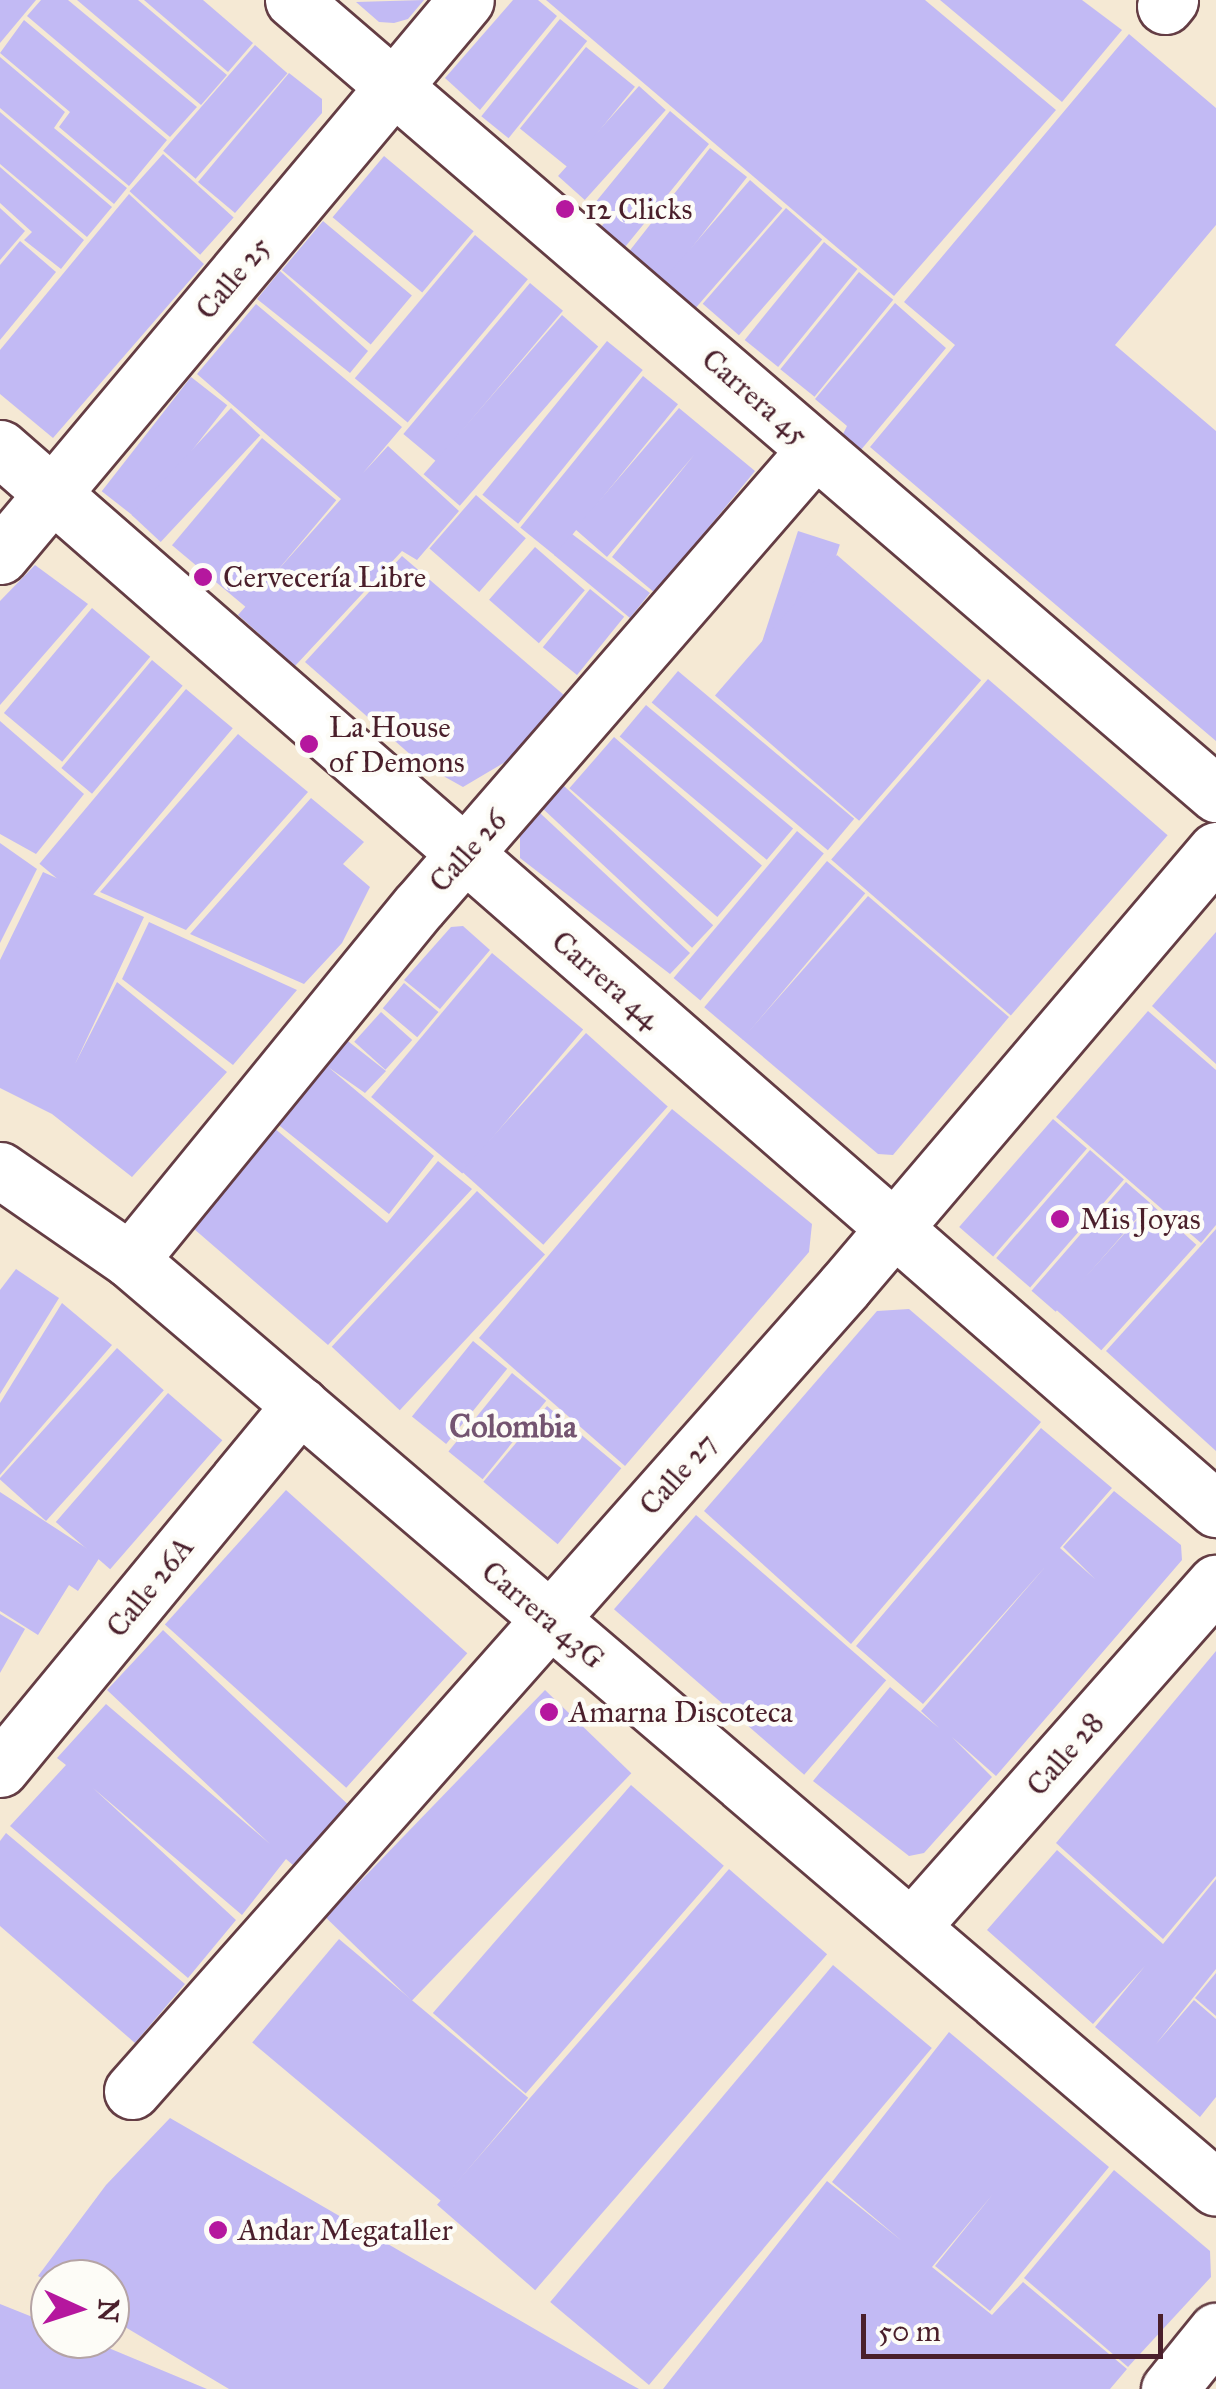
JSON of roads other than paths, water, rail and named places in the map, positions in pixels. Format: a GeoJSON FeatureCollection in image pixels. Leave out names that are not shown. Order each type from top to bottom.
{"type":"FeatureCollection","features":[{"type":"Feature","properties":{"kind":"street","name":"Carrera 45"},"geometry":{"type":"LineString","coordinates":[[293,0],[1216,794]]}},
{"type":"Feature","properties":{"kind":"street","name":"Calle 25"},"geometry":{"type":"LineString","coordinates":[[0,556],[466,0]]}},
{"type":"Feature","properties":{"kind":"street","name":"Carrera 44"},"geometry":{"type":"LineString","coordinates":[[0,448],[1216,1509]]}},
{"type":"Feature","properties":{"kind":"street","name":"Calle 26"},"geometry":{"type":"LineString","coordinates":[[130,1260],[464,856],[815,450]]}},
{"type":"Feature","properties":{"kind":"street","name":"Calle 27"},"geometry":{"type":"LineString","coordinates":[[132,2092],[844,1287],[889,1227],[1216,850]]}},
{"type":"Feature","properties":{"kind":"street","name":"Carrera 43G"},"geometry":{"type":"LineString","coordinates":[[0,1170],[130,1260],[548,1620],[914,1925],[1216,2188]]}},
{"type":"Feature","properties":{"kind":"street","name":"Calle 26A"},"geometry":{"type":"LineString","coordinates":[[0,1769],[300,1405]]}},
{"type":"Feature","properties":{"kind":"street","name":"Calle 28"},"geometry":{"type":"LineString","coordinates":[[914,1925],[1216,1582]]}},
{"type":"Feature","properties":{"kind":"street"},"geometry":{"type":"LineString","coordinates":[[1169,2389],[1216,2331]]}},
{"type":"Feature","properties":{"kind":"place","name":"12 Clicks"},"geometry":{"type":"Point","coordinates":[565,209]}},
{"type":"Feature","properties":{"kind":"place","name":"Cervecería Libre"},"geometry":{"type":"Point","coordinates":[203,577]}},
{"type":"Feature","properties":{"kind":"place","name":"La House of Demons"},"geometry":{"type":"Point","coordinates":[309,744]}},
{"type":"Feature","properties":{"kind":"place","name":"Mis Joyas"},"geometry":{"type":"Point","coordinates":[1060,1219]}},
{"type":"Feature","properties":{"kind":"place","name":"Amarna Discoteca"},"geometry":{"type":"Point","coordinates":[549,1712]}},
{"type":"Feature","properties":{"kind":"place","name":"Andar Megataller"},"geometry":{"type":"Point","coordinates":[218,2230]}},
{"type":"Feature","properties":{"kind":"district","name":"Colombia"},"geometry":{"type":"Point","coordinates":[513,1427]}}]}
